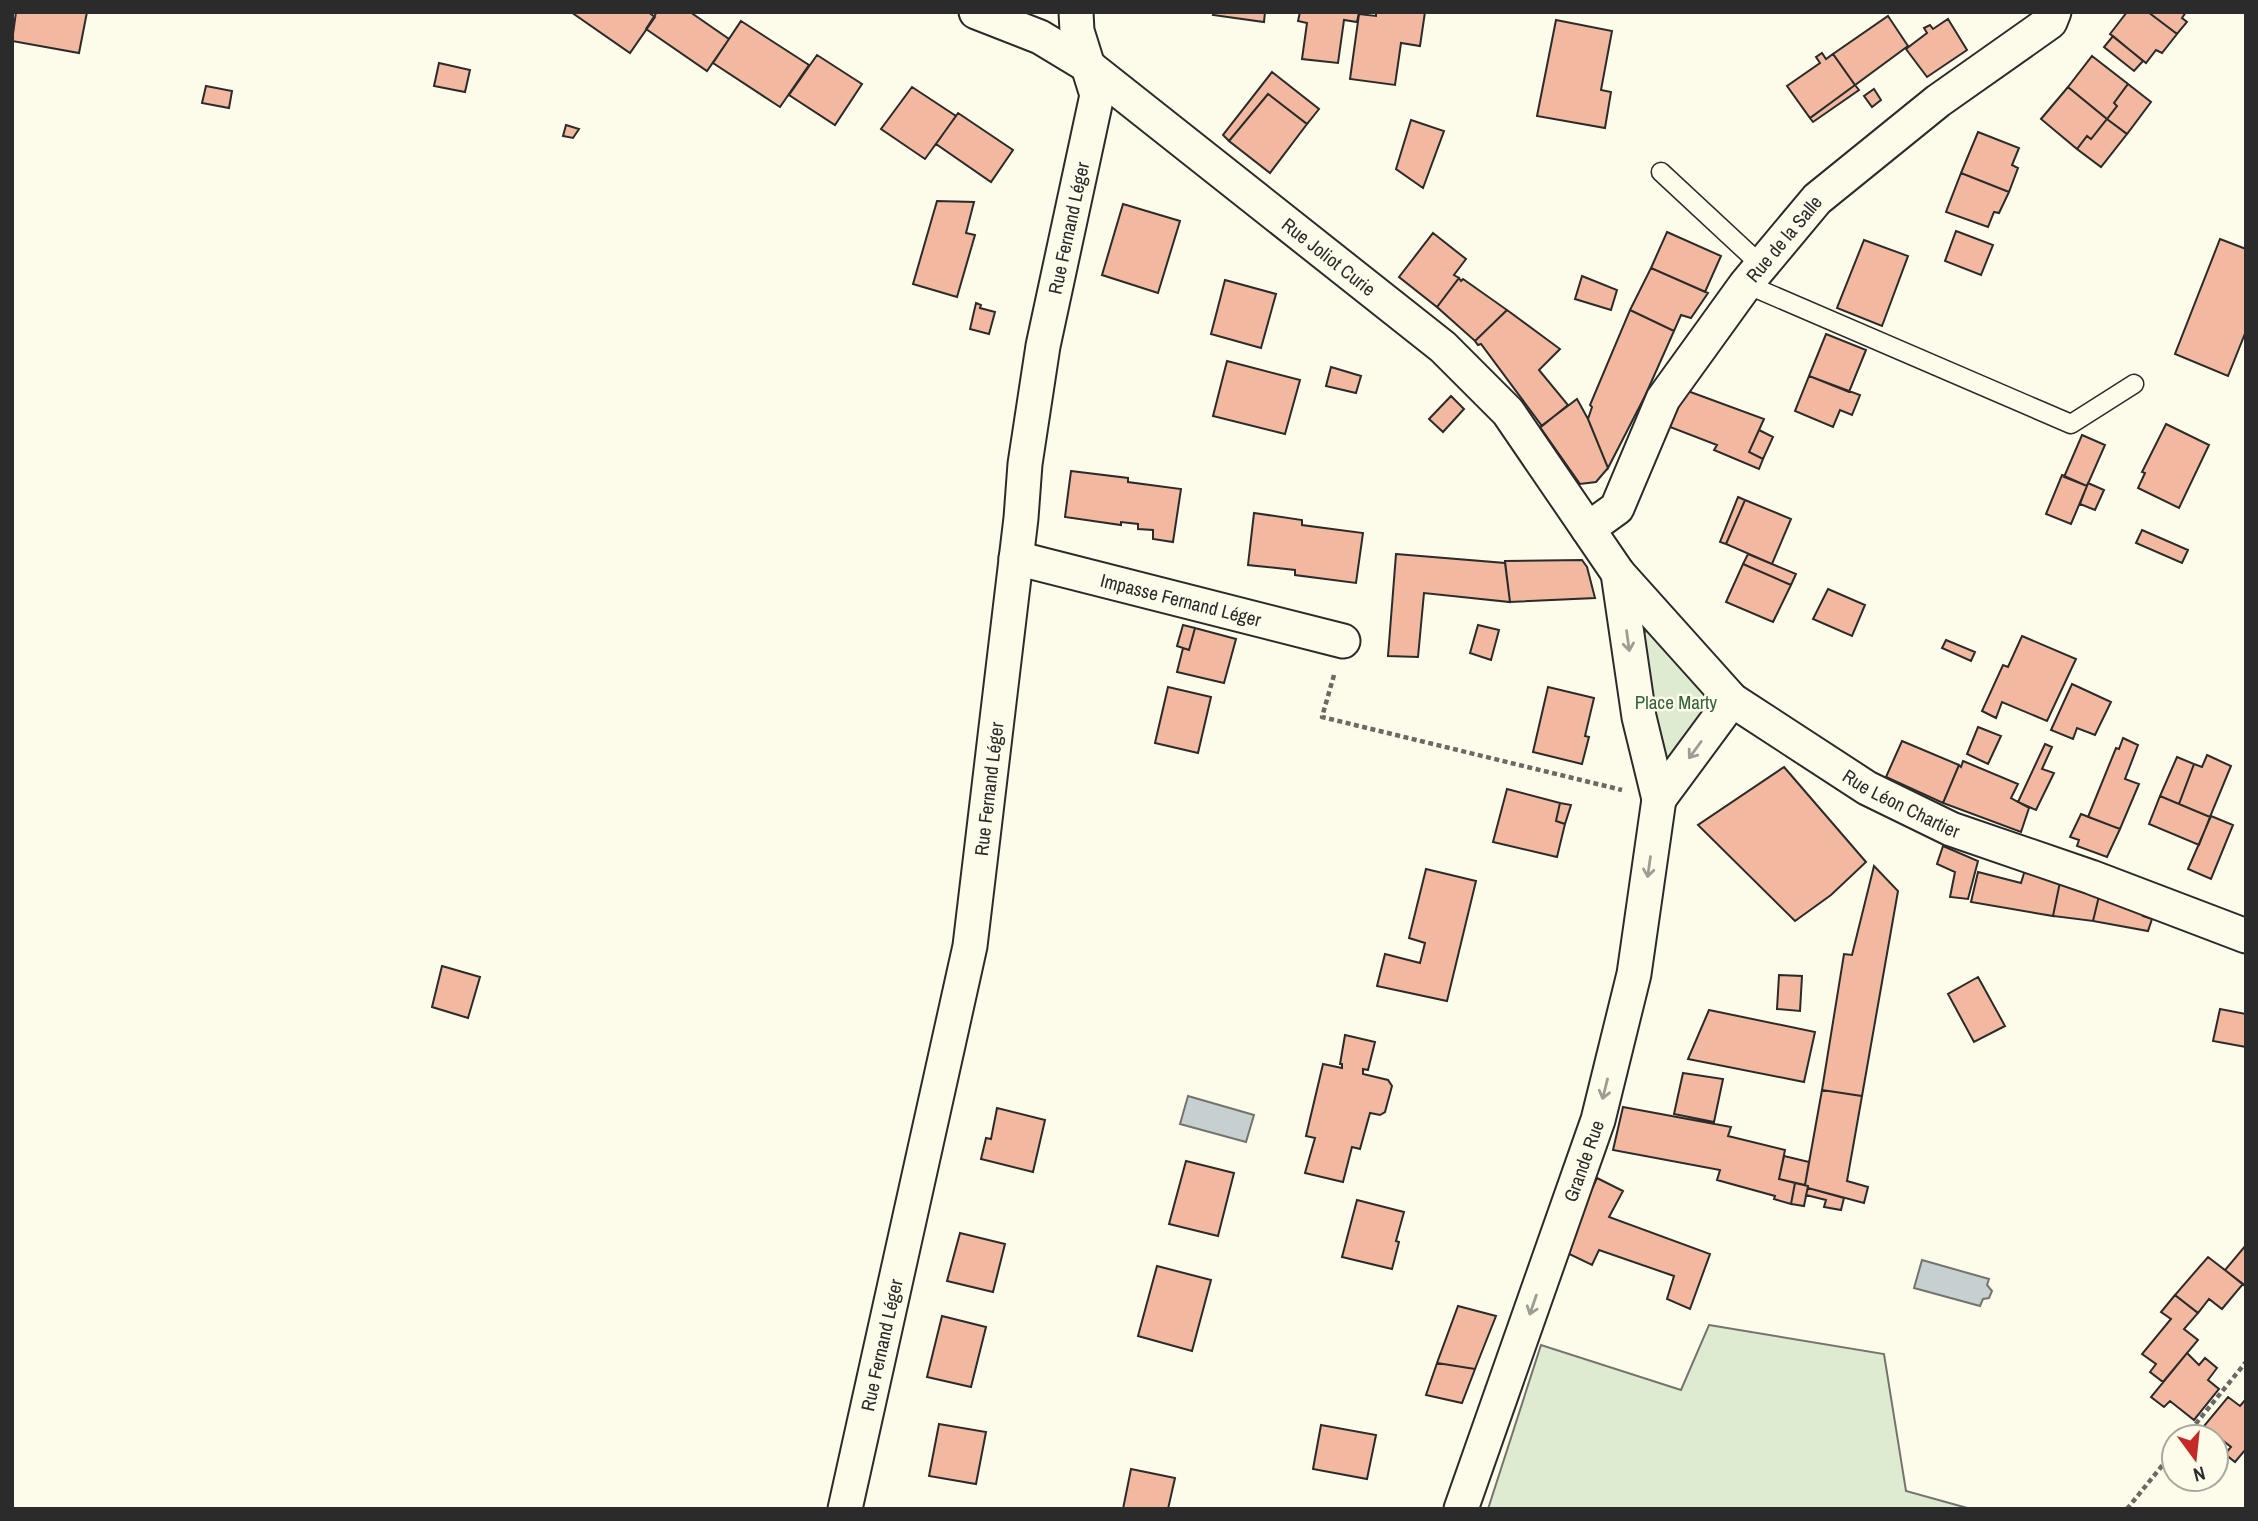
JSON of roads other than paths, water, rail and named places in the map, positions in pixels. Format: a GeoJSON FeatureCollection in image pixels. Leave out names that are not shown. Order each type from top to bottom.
{"type":"FeatureCollection","features":[{"type":"Feature","properties":{"kind":"street","name":"Rue Joliot Curie"},"geometry":{"type":"LineString","coordinates":[[976,12],[1040,37],[1087,66],[1443,347],[1508,412],[1618,573]]}},
{"type":"Feature","properties":{"kind":"street","name":"Rue Fernand Léger"},"geometry":{"type":"LineString","coordinates":[[845,1509],[970,946],[1025,464],[1043,346],[1097,95],[1077,31],[1076,12]]}},
{"type":"Feature","properties":{"kind":"street","name":"Rue de la Salle"},"geometry":{"type":"LineString","coordinates":[[1588,530],[1617,508],[1663,399],[1754,275],[1816,199],[1938,101],[2050,22],[2054,12]]}},
{"type":"Feature","properties":{"kind":"street","name":"Impasse Fernand Léger"},"geometry":{"type":"LineString","coordinates":[[1016,558],[1343,641]]}},
{"type":"Feature","properties":{"kind":"street","name":"Rue Léon Chartier"},"geometry":{"type":"LineString","coordinates":[[1618,573],[1732,700],[1867,788],[1951,829],[2091,877],[2246,936]]}},
{"type":"Feature","properties":{"kind":"street","name":"Grande Rue"},"geometry":{"type":"LineString","coordinates":[[1461,1509],[1598,1120],[1634,974],[1659,799],[1639,717],[1618,573]]}},
{"type":"Feature","properties":{"kind":"street","name":"Grande Rue"},"geometry":{"type":"LineString","coordinates":[[1659,799],[1732,700]]}},
{"type":"Feature","properties":{"kind":"lane"},"geometry":{"type":"LineString","coordinates":[[1661,172],[1754,275],[2071,424],[2134,384]]}},
{"type":"Feature","properties":{"kind":"park label","name":"Place Marty"},"geometry":{"type":"Point","coordinates":[1676,702]}}]}
